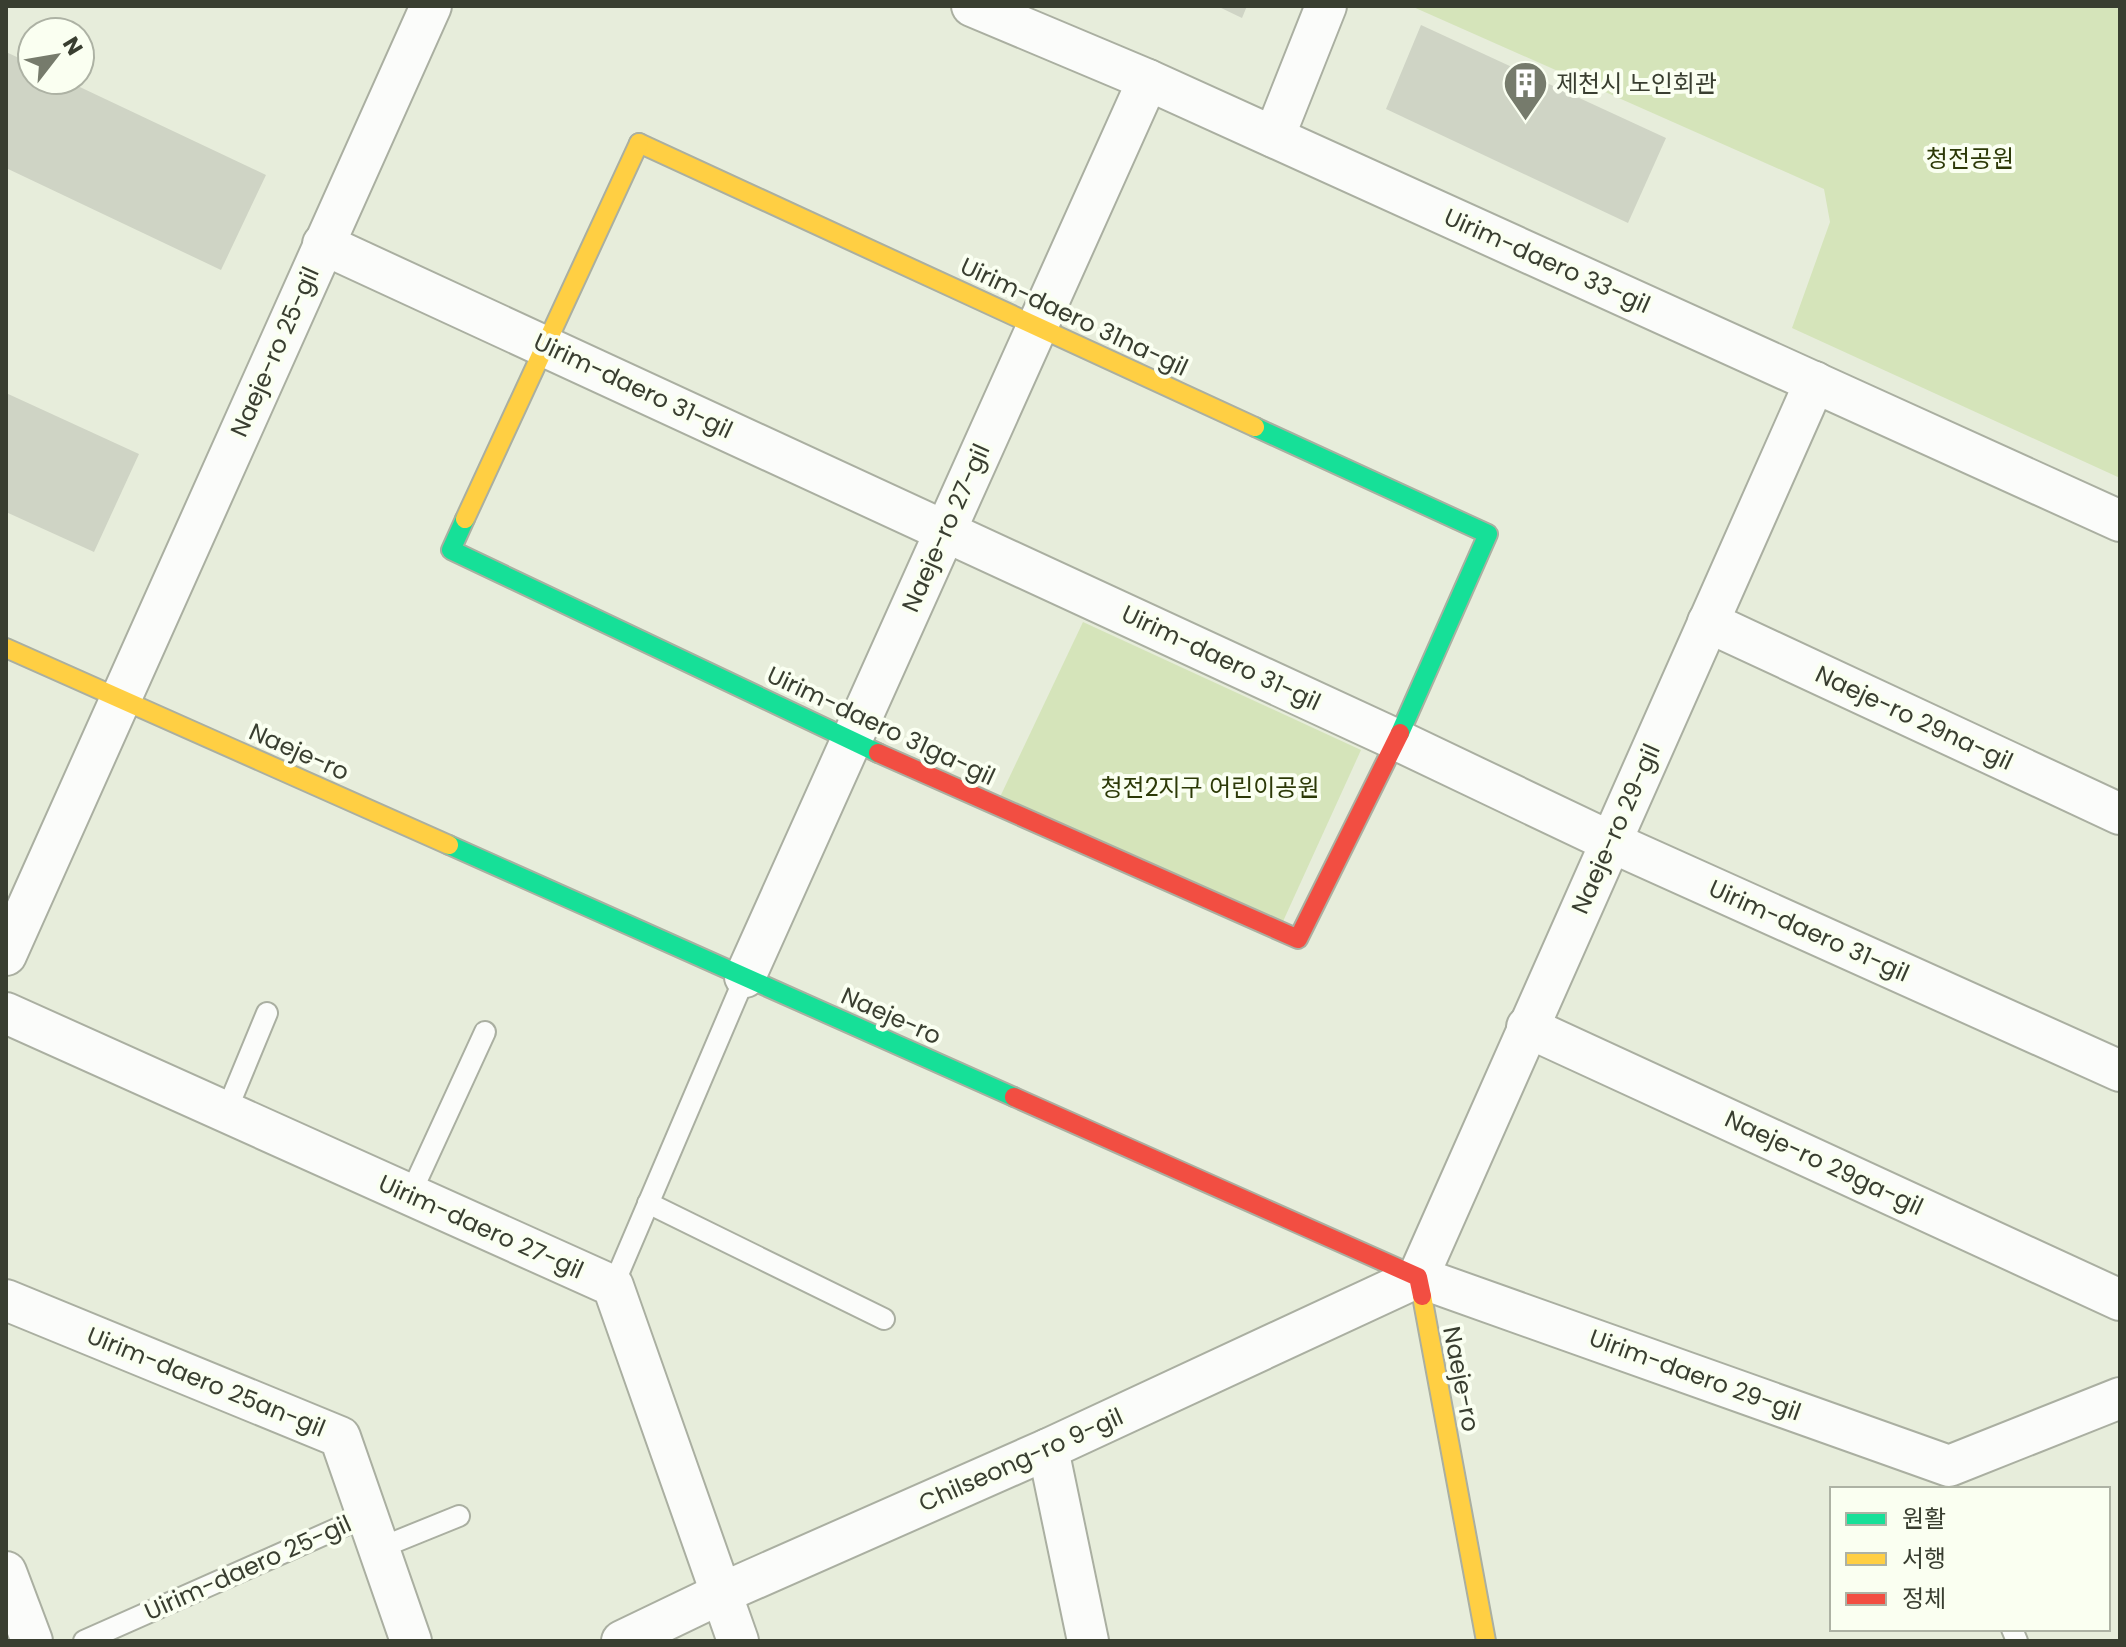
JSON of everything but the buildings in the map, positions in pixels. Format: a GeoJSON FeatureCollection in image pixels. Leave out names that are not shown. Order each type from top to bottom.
{"type":"FeatureCollection","features":[{"type":"Feature","properties":{"kind":"street","name":"Naeje-ro 25-gil"},"geometry":{"type":"LineString","coordinates":[[121,700],[431,6]]}},
{"type":"Feature","properties":{"kind":"street","name":"Uirim-daero 33-gil"},"geometry":{"type":"LineString","coordinates":[[972,6],[1148,80],[2120,521]]}},
{"type":"Feature","properties":{"kind":"street"},"geometry":{"type":"LineString","coordinates":[[1274,137],[1326,6]]}},
{"type":"Feature","properties":{"kind":"street","name":"Naeje-ro 27-gil"},"geometry":{"type":"LineString","coordinates":[[745,977],[1148,80]]}},
{"type":"Feature","properties":{"kind":"street","name":"Uirim-daero 31na-gil"},"geometry":{"type":"LineString","coordinates":[[547,345],[639,143],[1488,534],[1397,740]]}},
{"type":"Feature","properties":{"kind":"street","name":"Uirim-daero 31-gil"},"geometry":{"type":"LineString","coordinates":[[323,244],[547,345],[1611,842],[2120,1071]]}},
{"type":"Feature","properties":{"kind":"street","name":"Uirim-daero 31ga-gil"},"geometry":{"type":"LineString","coordinates":[[547,345],[451,550],[851,741],[1298,939],[1397,740]]}},
{"type":"Feature","properties":{"kind":"street","name":"Naeje-ro 29-gil"},"geometry":{"type":"LineString","coordinates":[[1418,1277],[1815,382]]}},
{"type":"Feature","properties":{"kind":"street","name":"Naeje-ro 29na-gil"},"geometry":{"type":"LineString","coordinates":[[1708,622],[2120,814]]}},
{"type":"Feature","properties":{"kind":"street","name":"Naeje-ro"},"geometry":{"type":"LineString","coordinates":[[6,648],[1418,1277],[1486,1641]]}},
{"type":"Feature","properties":{"kind":"street"},"geometry":{"type":"LineString","coordinates":[[6,955],[121,700]]}},
{"type":"Feature","properties":{"kind":"street","name":"Uirim-daero 27-gil"},"geometry":{"type":"LineString","coordinates":[[6,1013],[613,1286],[738,1641]]}},
{"type":"Feature","properties":{"kind":"street","name":"Naeje-ro 29ga-gil"},"geometry":{"type":"LineString","coordinates":[[1527,1027],[2120,1300]]}},
{"type":"Feature","properties":{"kind":"street","name":"Chilseong-ro 9-gil"},"geometry":{"type":"LineString","coordinates":[[622,1641],[722,1593],[1048,1449],[1418,1277]]}},
{"type":"Feature","properties":{"kind":"street","name":"Uirim-daero 29-gil"},"geometry":{"type":"LineString","coordinates":[[1418,1277],[1954,1477]]}},
{"type":"Feature","properties":{"kind":"street","name":"Uirim-daero 25an-gil"},"geometry":{"type":"LineString","coordinates":[[6,1300],[340,1437],[411,1641]]}},
{"type":"Feature","properties":{"kind":"street"},"geometry":{"type":"LineString","coordinates":[[1954,1477],[2120,1398]]}},
{"type":"Feature","properties":{"kind":"street"},"geometry":{"type":"LineString","coordinates":[[1048,1449],[1088,1641]]}},
{"type":"Feature","properties":{"kind":"street"},"geometry":{"type":"LineString","coordinates":[[6,1572],[22,1637]]}},
{"type":"Feature","properties":{"kind":"lane"},"geometry":{"type":"LineString","coordinates":[[613,1286],[745,977]]}},
{"type":"Feature","properties":{"kind":"lane"},"geometry":{"type":"LineString","coordinates":[[226,1112],[267,1013]]}},
{"type":"Feature","properties":{"kind":"lane"},"geometry":{"type":"LineString","coordinates":[[410,1195],[485,1032]]}},
{"type":"Feature","properties":{"kind":"lane"},"geometry":{"type":"LineString","coordinates":[[648,1203],[884,1319]]}},
{"type":"Feature","properties":{"kind":"lane","name":"Uirim-daero 25-gil"},"geometry":{"type":"LineString","coordinates":[[84,1641],[374,1532],[459,1516]]}},
{"type":"Feature","properties":{"kind":"green space","name":"청전공원"},"geometry":{"type":"Polygon","coordinates":[[[1411,6],[2120,6],[2120,478],[1792,328],[1830,222],[1824,189],[1411,6]]]}},
{"type":"Feature","properties":{"kind":"green space","name":"청전2지구 어린이공원"},"geometry":{"type":"Polygon","coordinates":[[[1083,622],[1361,750],[1280,928],[1000,797],[1083,622]]]}},
{"type":"Feature","properties":{"kind":"traffic: fast"},"geometry":{"type":"LineString","coordinates":[[1255,427],[1488,534],[1400,733]]}},
{"type":"Feature","properties":{"kind":"traffic: fast"},"geometry":{"type":"LineString","coordinates":[[465,519],[451,550],[878,753]]}},
{"type":"Feature","properties":{"kind":"traffic: fast"},"geometry":{"type":"LineString","coordinates":[[449,845],[1014,1097]]}},
{"type":"Feature","properties":{"kind":"traffic: slow"},"geometry":{"type":"LineString","coordinates":[[639,143],[1255,427]]}},
{"type":"Feature","properties":{"kind":"traffic: slow"},"geometry":{"type":"LineString","coordinates":[[465,519],[639,143]]}},
{"type":"Feature","properties":{"kind":"traffic: slow"},"geometry":{"type":"LineString","coordinates":[[6,648],[449,845]]}},
{"type":"Feature","properties":{"kind":"traffic: slow"},"geometry":{"type":"LineString","coordinates":[[1422,1296],[1486,1641]]}},
{"type":"Feature","properties":{"kind":"traffic: jam"},"geometry":{"type":"LineString","coordinates":[[878,753],[1298,939],[1400,733]]}},
{"type":"Feature","properties":{"kind":"traffic: jam"},"geometry":{"type":"LineString","coordinates":[[1014,1097],[1418,1277],[1422,1296]]}},
{"type":"Feature","properties":{"kind":"place","name":"제천시 노인회관"},"geometry":{"type":"Point","coordinates":[1525,123]}}]}
